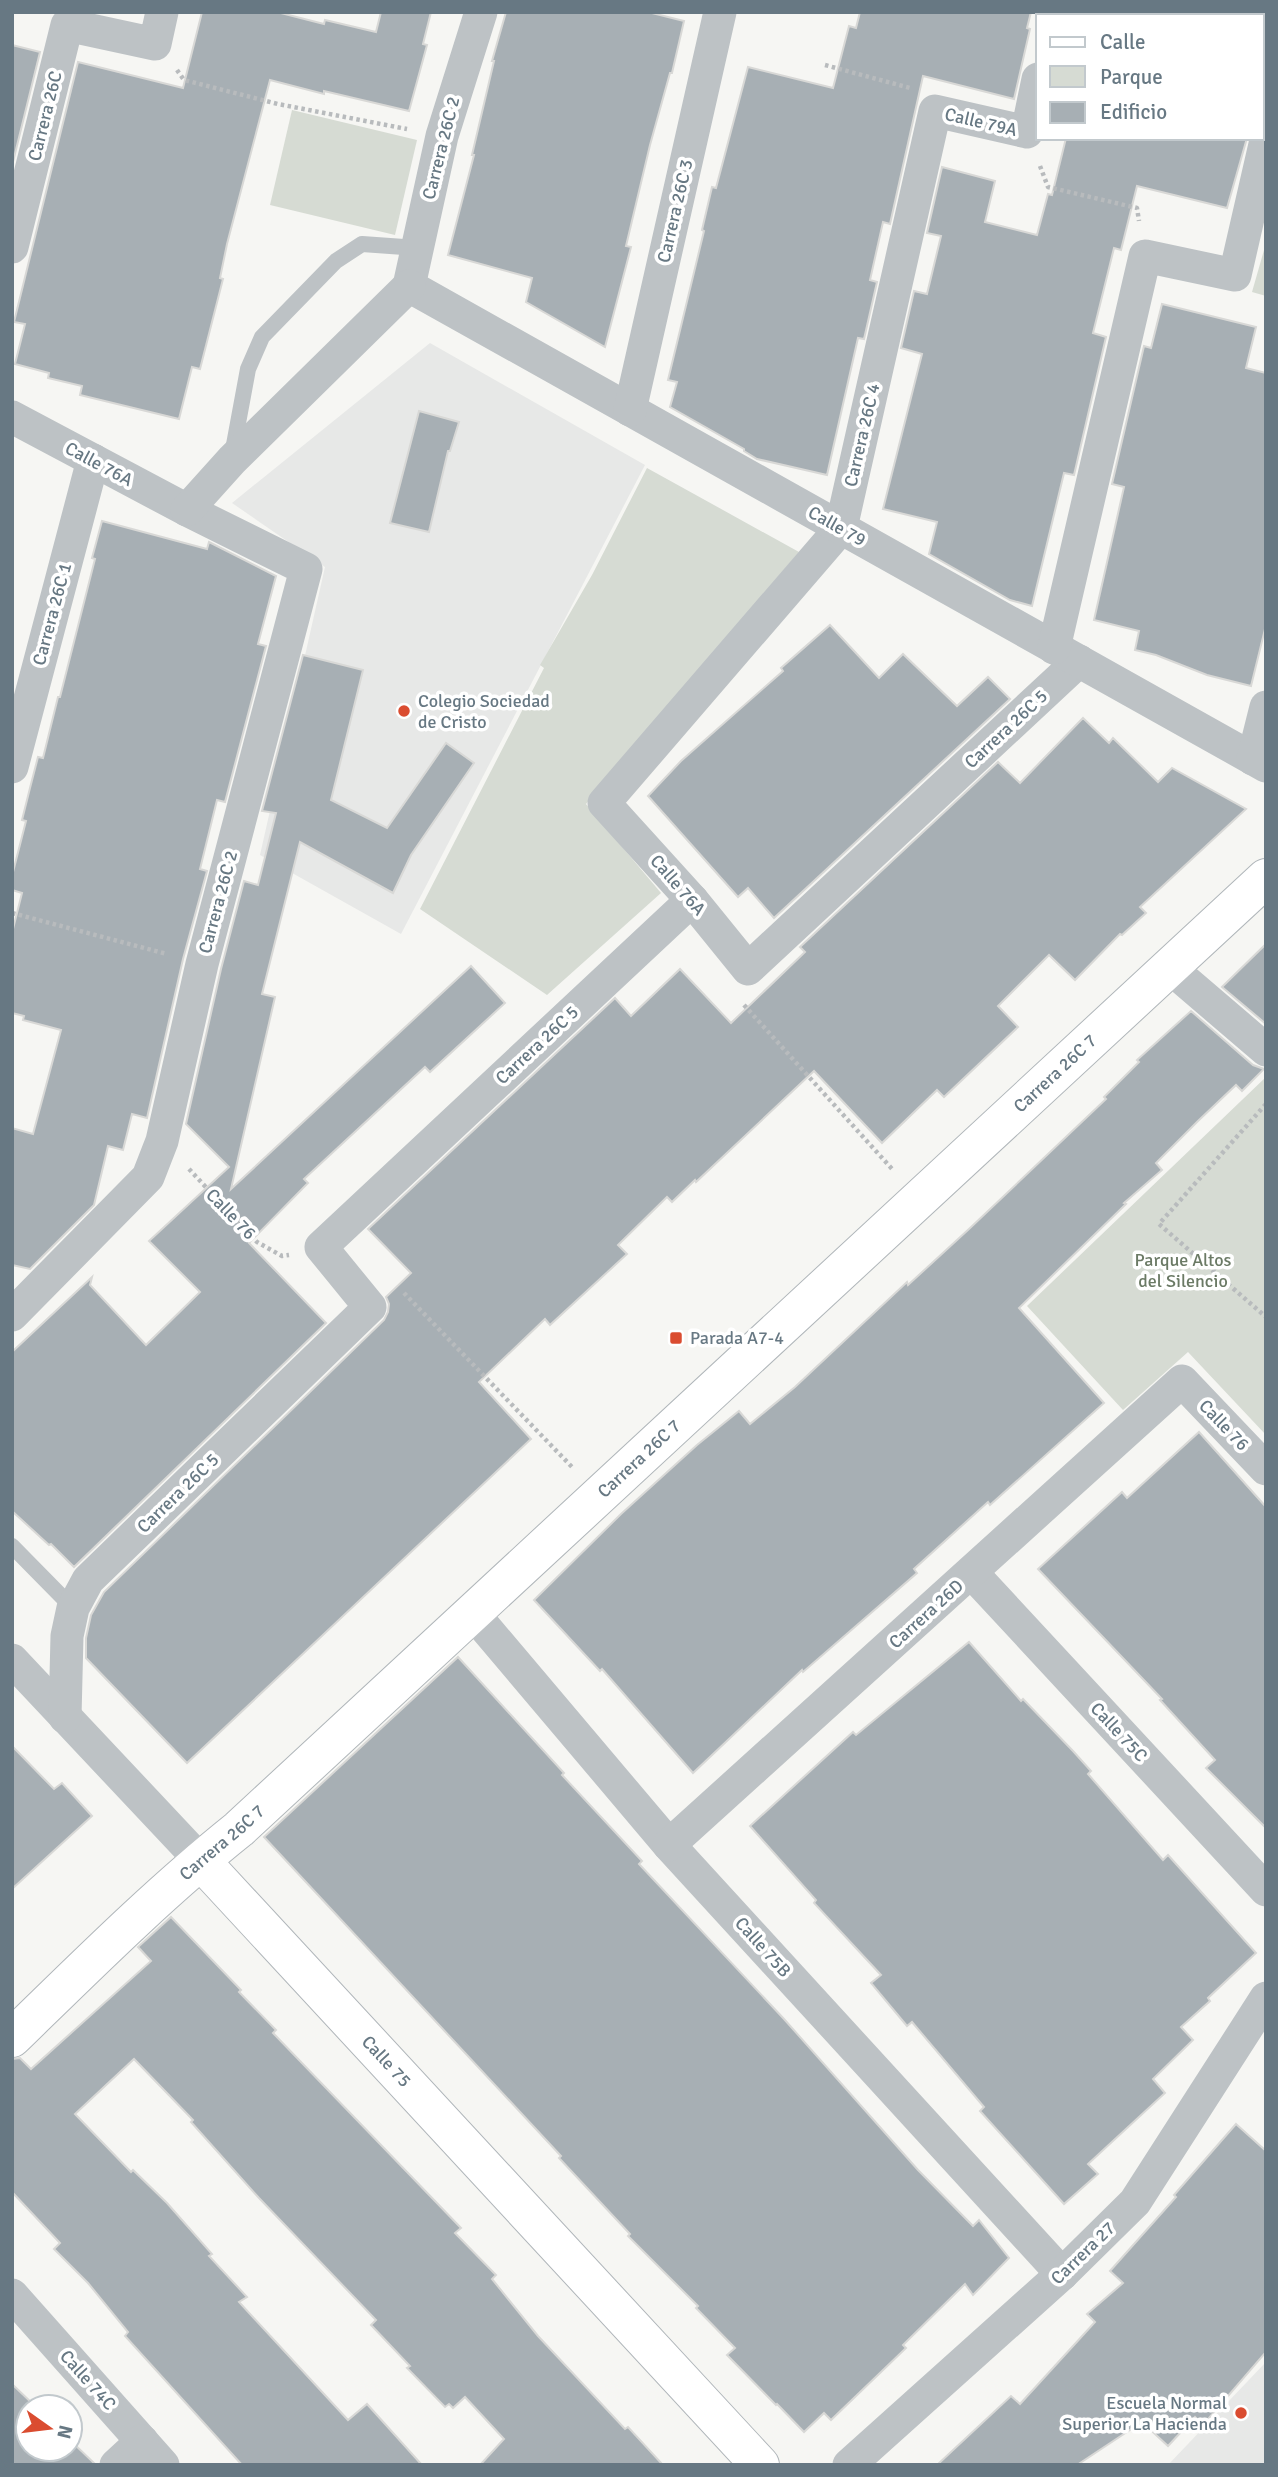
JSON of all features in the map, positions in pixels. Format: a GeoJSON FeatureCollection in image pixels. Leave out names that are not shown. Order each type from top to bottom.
{"type":"FeatureCollection","features":[{"type":"Feature","properties":{"kind":"street","name":"Carrera 26C 2"},"geometry":{"type":"LineString","coordinates":[[409,286],[442,136],[481,12]]}},
{"type":"Feature","properties":{"kind":"street","name":"Carrera 26C 3"},"geometry":{"type":"LineString","coordinates":[[630,410],[720,12]]}},
{"type":"Feature","properties":{"kind":"street","name":"Carrera 26C"},"geometry":{"type":"LineString","coordinates":[[12,247],[67,25],[158,28]]}},
{"type":"Feature","properties":{"kind":"street"},"geometry":{"type":"LineString","coordinates":[[1027,132],[1036,89]]}},
{"type":"Feature","properties":{"kind":"street","name":"Calle 79A"},"geometry":{"type":"LineString","coordinates":[[935,111],[1027,132]]}},
{"type":"Feature","properties":{"kind":"street","name":"Carrera 26C 4"},"geometry":{"type":"LineString","coordinates":[[604,803],[841,528],[935,111]]}},
{"type":"Feature","properties":{"kind":"street"},"geometry":{"type":"LineString","coordinates":[[1067,654],[1145,256],[1235,275],[1266,140]]}},
{"type":"Feature","properties":{"kind":"street","name":"Calle 79"},"geometry":{"type":"LineString","coordinates":[[409,286],[1259,763]]}},
{"type":"Feature","properties":{"kind":"street"},"geometry":{"type":"LineString","coordinates":[[187,510],[232,460],[409,286]]}},
{"type":"Feature","properties":{"kind":"street","name":"Calle 76A"},"geometry":{"type":"LineString","coordinates":[[12,418],[187,510]]}},
{"type":"Feature","properties":{"kind":"street","name":"Carrera 26C 1"},"geometry":{"type":"LineString","coordinates":[[12,767],[93,460]]}},
{"type":"Feature","properties":{"kind":"street","name":"Carrera 26C 2"},"geometry":{"type":"LineString","coordinates":[[12,1315],[148,1177],[162,1141],[202,964],[306,569],[187,510]]}},
{"type":"Feature","properties":{"kind":"street","name":"Carrera 26C 5"},"geometry":{"type":"LineString","coordinates":[[745,965],[1067,654]]}},
{"type":"Feature","properties":{"kind":"street"},"geometry":{"type":"LineString","coordinates":[[1259,763],[1266,707]]}},
{"type":"Feature","properties":{"kind":"street","name":"Calle 76A"},"geometry":{"type":"LineString","coordinates":[[604,803],[692,900],[745,965]]}},
{"type":"Feature","properties":{"kind":"street","name":"Carrera 26C 7"},"geometry":{"type":"LineString","coordinates":[[12,2038],[154,1900],[239,1829],[1266,878]]}},
{"type":"Feature","properties":{"kind":"street","name":"Carrera 26C 5"},"geometry":{"type":"LineString","coordinates":[[321,1247],[692,900]]}},
{"type":"Feature","properties":{"kind":"street"},"geometry":{"type":"LineString","coordinates":[[1168,967],[1266,1050]]}},
{"type":"Feature","properties":{"kind":"street"},"geometry":{"type":"LineString","coordinates":[[321,1247],[370,1307]]}},
{"type":"Feature","properties":{"kind":"street","name":"Carrera 26C 5"},"geometry":{"type":"LineString","coordinates":[[65,1717],[67,1636],[73,1608],[88,1580],[370,1307]]}},
{"type":"Feature","properties":{"kind":"street","name":"Calle 76"},"geometry":{"type":"LineString","coordinates":[[1182,1381],[1266,1469]]}},
{"type":"Feature","properties":{"kind":"street","name":"Carrera 26D"},"geometry":{"type":"LineString","coordinates":[[669,1844],[1182,1381]]}},
{"type":"Feature","properties":{"kind":"street","name":"Calle 75C"},"geometry":{"type":"LineString","coordinates":[[972,1573],[1266,1890]]}},
{"type":"Feature","properties":{"kind":"street","name":"Calle 75B"},"geometry":{"type":"LineString","coordinates":[[472,1612],[669,1844],[1062,2274]]}},
{"type":"Feature","properties":{"kind":"street","name":"Calle 75"},"geometry":{"type":"LineString","coordinates":[[13,1662],[201,1861],[760,2465]]}},
{"type":"Feature","properties":{"kind":"street","name":"Carrera 27"},"geometry":{"type":"LineString","coordinates":[[849,2465],[1062,2274],[1135,2202],[1266,1998]]}},
{"type":"Feature","properties":{"kind":"street","name":"Calle 74C"},"geometry":{"type":"LineString","coordinates":[[12,2295],[153,2453]]}},
{"type":"Feature","properties":{"kind":"street"},"geometry":{"type":"LineString","coordinates":[[116,2465],[153,2453]]}},
{"type":"Feature","properties":{"kind":"lane"},"geometry":{"type":"LineString","coordinates":[[232,460],[248,369],[262,337],[336,261],[362,244],[418,248]]}},
{"type":"Feature","properties":{"kind":"lane"},"geometry":{"type":"LineString","coordinates":[[12,1546],[73,1608]]}},
{"type":"Feature","properties":{"kind":"path"},"geometry":{"type":"LineString","coordinates":[[158,28],[184,80],[278,104],[442,136]]}},
{"type":"Feature","properties":{"kind":"path"},"geometry":{"type":"LineString","coordinates":[[825,65],[930,93],[935,111]]}},
{"type":"Feature","properties":{"kind":"path"},"geometry":{"type":"LineString","coordinates":[[1027,132],[1048,187],[1137,208],[1145,256]]}},
{"type":"Feature","properties":{"kind":"path"},"geometry":{"type":"LineString","coordinates":[[12,913],[202,964]]}},
{"type":"Feature","properties":{"kind":"path"},"geometry":{"type":"LineString","coordinates":[[745,965],[725,984],[900,1178]]}},
{"type":"Feature","properties":{"kind":"path"},"geometry":{"type":"LineString","coordinates":[[1266,1104],[1159,1224],[1266,1317]]}},
{"type":"Feature","properties":{"kind":"path","name":"Calle 76"},"geometry":{"type":"LineString","coordinates":[[162,1141],[257,1241],[282,1256],[321,1247]]}},
{"type":"Feature","properties":{"kind":"path"},"geometry":{"type":"LineString","coordinates":[[370,1307],[394,1282],[573,1468]]}},
{"type":"Feature","properties":{"kind":"shaded area","name":"Colegio Sociedad de Cristo"},"geometry":{"type":"Polygon","coordinates":[[[430,343],[645,465],[401,934],[260,855],[325,567],[232,503],[430,343]]]}},
{"type":"Feature","properties":{"kind":"shaded area","name":"Escuela Normal Superior La Hacienda"},"geometry":{"type":"Polygon","coordinates":[[[1266,2362],[1266,2465],[1168,2465],[1266,2362]]]}},
{"type":"Feature","properties":{"kind":"green space"},"geometry":{"type":"Polygon","coordinates":[[[292,110],[417,140],[395,235],[270,205],[292,110]]]}},
{"type":"Feature","properties":{"kind":"green space"},"geometry":{"type":"Polygon","coordinates":[[[1266,243],[1266,296],[1252,292],[1266,243]]]}},
{"type":"Feature","properties":{"kind":"green space"},"geometry":{"type":"Polygon","coordinates":[[[647,468],[799,552],[586,804],[661,893],[547,995],[420,909],[544,668],[540,665],[592,575],[647,468]]]}},
{"type":"Feature","properties":{"kind":"green space","name":"Parque Altos del Silencio"},"geometry":{"type":"Polygon","coordinates":[[[1266,1077],[1266,1435],[1188,1352],[1123,1410],[1027,1306],[1266,1077]]]}},
{"type":"Feature","properties":{"kind":"building"},"geometry":{"type":"Polygon","coordinates":[[[202,12],[277,12],[324,24],[325,20],[376,32],[381,12],[431,12],[423,44],[427,45],[409,111],[270,80],[227,244],[220,278],[223,279],[200,369],[192,367],[179,419],[80,395],[82,386],[48,378],[49,373],[15,364],[25,324],[14,322],[78,62],[183,88],[202,12]]]}},
{"type":"Feature","properties":{"kind":"building"},"geometry":{"type":"Polygon","coordinates":[[[506,12],[648,12],[684,21],[672,73],[650,145],[626,246],[631,247],[605,347],[526,302],[532,278],[448,255],[474,155],[492,61],[506,12]]]}},
{"type":"Feature","properties":{"kind":"building"},"geometry":{"type":"Polygon","coordinates":[[[860,12],[1031,12],[1027,28],[1030,29],[1014,99],[923,76],[890,224],[883,222],[870,280],[877,282],[864,339],[858,338],[827,475],[757,459],[670,407],[677,382],[668,380],[712,187],[716,188],[748,67],[833,88],[849,26],[856,28],[860,12]]]}},
{"type":"Feature","properties":{"kind":"building"},"geometry":{"type":"Polygon","coordinates":[[[12,45],[40,52],[12,166],[12,45]]]}},
{"type":"Feature","properties":{"kind":"building"},"geometry":{"type":"Polygon","coordinates":[[[1066,140],[1246,140],[1227,208],[1137,186],[1121,250],[1114,248],[1093,333],[1106,337],[1074,475],[1064,473],[1032,606],[1010,600],[929,554],[937,522],[883,509],[922,354],[901,348],[914,291],[927,294],[941,236],[927,233],[942,167],[995,181],[985,222],[1037,235],[1048,194],[1052,195],[1066,140]]]}},
{"type":"Feature","properties":{"kind":"building"},"geometry":{"type":"Polygon","coordinates":[[[1162,304],[1256,327],[1246,368],[1266,373],[1266,625],[1251,686],[1207,675],[1156,655],[1135,650],[1139,631],[1094,620],[1124,487],[1112,484],[1144,346],[1151,348],[1162,304]]]}},
{"type":"Feature","properties":{"kind":"building"},"geometry":{"type":"Polygon","coordinates":[[[419,411],[459,422],[448,451],[429,532],[390,523],[419,411]]]}},
{"type":"Feature","properties":{"kind":"building"},"geometry":{"type":"Polygon","coordinates":[[[102,521],[207,549],[209,542],[276,576],[258,644],[266,646],[225,802],[217,800],[200,869],[207,871],[183,959],[147,1118],[132,1114],[123,1150],[108,1146],[94,1205],[30,1269],[12,1265],[12,1128],[33,1134],[61,1030],[23,1020],[24,1016],[12,1013],[12,933],[22,893],[12,890],[12,876],[26,821],[22,820],[30,788],[38,757],[43,758],[60,697],[102,521]]]}},
{"type":"Feature","properties":{"kind":"building"},"geometry":{"type":"Polygon","coordinates":[[[830,625],[879,678],[903,654],[957,706],[988,677],[1010,699],[774,918],[748,888],[738,897],[648,796],[681,761],[783,671],[781,668],[830,625]]]}},
{"type":"Feature","properties":{"kind":"building"},"geometry":{"type":"Polygon","coordinates":[[[303,655],[363,670],[331,800],[387,828],[446,743],[474,763],[411,855],[393,893],[300,842],[262,994],[275,997],[231,1189],[471,966],[505,1003],[430,1072],[425,1067],[304,1179],[308,1183],[249,1243],[326,1323],[74,1567],[12,1511],[12,1352],[92,1277],[90,1285],[146,1345],[200,1292],[149,1241],[229,1167],[186,1124],[244,881],[258,885],[276,813],[262,811],[303,655]]]}},
{"type":"Feature","properties":{"kind":"building"},"geometry":{"type":"Polygon","coordinates":[[[1083,718],[1109,743],[1113,738],[1158,782],[1172,768],[1246,809],[1140,907],[1146,913],[1120,934],[1075,980],[1049,955],[998,1006],[1018,1027],[944,1097],[937,1090],[882,1143],[814,1071],[696,1182],[695,1180],[672,1202],[667,1197],[618,1245],[627,1254],[550,1325],[545,1319],[479,1382],[531,1439],[187,1763],[86,1658],[86,1638],[91,1615],[104,1592],[384,1320],[389,1304],[386,1297],[411,1273],[368,1229],[615,998],[631,1016],[680,969],[731,1023],[805,952],[800,947],[998,762],[1020,783],[1083,718]]]}},
{"type":"Feature","properties":{"kind":"building"},"geometry":{"type":"Polygon","coordinates":[[[1266,944],[1266,1024],[1222,987],[1266,944]]]}},
{"type":"Feature","properties":{"kind":"building"},"geometry":{"type":"Polygon","coordinates":[[[1191,1011],[1253,1065],[1264,1069],[1242,1091],[1236,1085],[1198,1121],[1156,1163],[1162,1170],[1124,1203],[1126,1204],[1019,1308],[1104,1403],[990,1505],[988,1502],[914,1569],[917,1573],[803,1672],[802,1670],[693,1773],[602,1669],[600,1671],[534,1600],[621,1514],[697,1445],[739,1411],[750,1424],[795,1387],[907,1282],[908,1285],[969,1229],[1106,1099],[1104,1097],[1139,1062],[1137,1060],[1191,1011]]]}},
{"type":"Feature","properties":{"kind":"building"},"geometry":{"type":"Polygon","coordinates":[[[1199,1432],[1266,1507],[1266,1828],[1206,1768],[1215,1760],[1160,1700],[1162,1699],[1038,1569],[1122,1492],[1127,1498],[1199,1432]]]}},
{"type":"Feature","properties":{"kind":"building"},"geometry":{"type":"Polygon","coordinates":[[[969,1642],[1021,1701],[1023,1699],[1091,1771],[1088,1774],[1163,1860],[1168,1855],[1256,1953],[1181,2027],[1193,2040],[1153,2079],[1165,2093],[1088,2164],[1098,2174],[1064,2204],[980,2111],[984,2107],[912,2022],[907,2026],[871,1983],[881,1975],[814,1903],[816,1900],[750,1826],[853,1732],[856,1735],[969,1642]]]}},
{"type":"Feature","properties":{"kind":"building"},"geometry":{"type":"Polygon","coordinates":[[[458,1657],[642,1861],[639,1864],[784,2019],[918,2170],[973,2226],[979,2220],[1009,2258],[973,2295],[965,2284],[903,2345],[906,2348],[831,2420],[824,2413],[804,2432],[727,2355],[735,2348],[696,2308],[698,2306],[628,2236],[630,2234],[559,2158],[561,2156],[264,1837],[458,1657]]]}},
{"type":"Feature","properties":{"kind":"building"},"geometry":{"type":"Polygon","coordinates":[[[12,1746],[54,1789],[62,1783],[92,1816],[12,1889],[12,1746]]]}},
{"type":"Feature","properties":{"kind":"building"},"geometry":{"type":"Polygon","coordinates":[[[171,1917],[241,1990],[239,1992],[276,2030],[273,2033],[461,2228],[455,2233],[496,2275],[492,2279],[538,2336],[625,2429],[628,2427],[663,2465],[480,2465],[504,2439],[465,2397],[453,2408],[449,2404],[445,2407],[407,2368],[410,2366],[371,2325],[376,2320],[259,2198],[191,2122],[193,2120],[134,2059],[75,2114],[131,2172],[133,2170],[167,2203],[212,2254],[209,2256],[247,2297],[239,2302],[348,2420],[367,2404],[422,2465],[242,2465],[125,2336],[128,2332],[88,2283],[54,2249],[60,2243],[12,2192],[12,2059],[20,2058],[31,2069],[151,1961],[138,1947],[171,1917]]]}},
{"type":"Feature","properties":{"kind":"building"},"geometry":{"type":"Polygon","coordinates":[[[1236,2124],[1266,2151],[1266,2352],[1203,2425],[1195,2417],[1168,2446],[1142,2422],[1077,2465],[937,2465],[1011,2396],[1020,2404],[1095,2322],[1087,2314],[1123,2283],[1110,2271],[1236,2124]]]}},
{"type":"Feature","properties":{"kind":"building"},"geometry":{"type":"Polygon","coordinates":[[[12,2384],[21,2393],[14,2393],[14,2463],[84,2463],[84,2453],[96,2465],[12,2465],[12,2384]]]}},
{"type":"Feature","properties":{"kind":"place","name":"Colegio Sociedad de Cristo"},"geometry":{"type":"Point","coordinates":[404,711]}},
{"type":"Feature","properties":{"kind":"place","name":"Parada A7-4"},"geometry":{"type":"Point","coordinates":[676,1338]}},
{"type":"Feature","properties":{"kind":"place","name":"Escuela Normal Superior La Hacienda"},"geometry":{"type":"Point","coordinates":[1241,2413]}}]}
